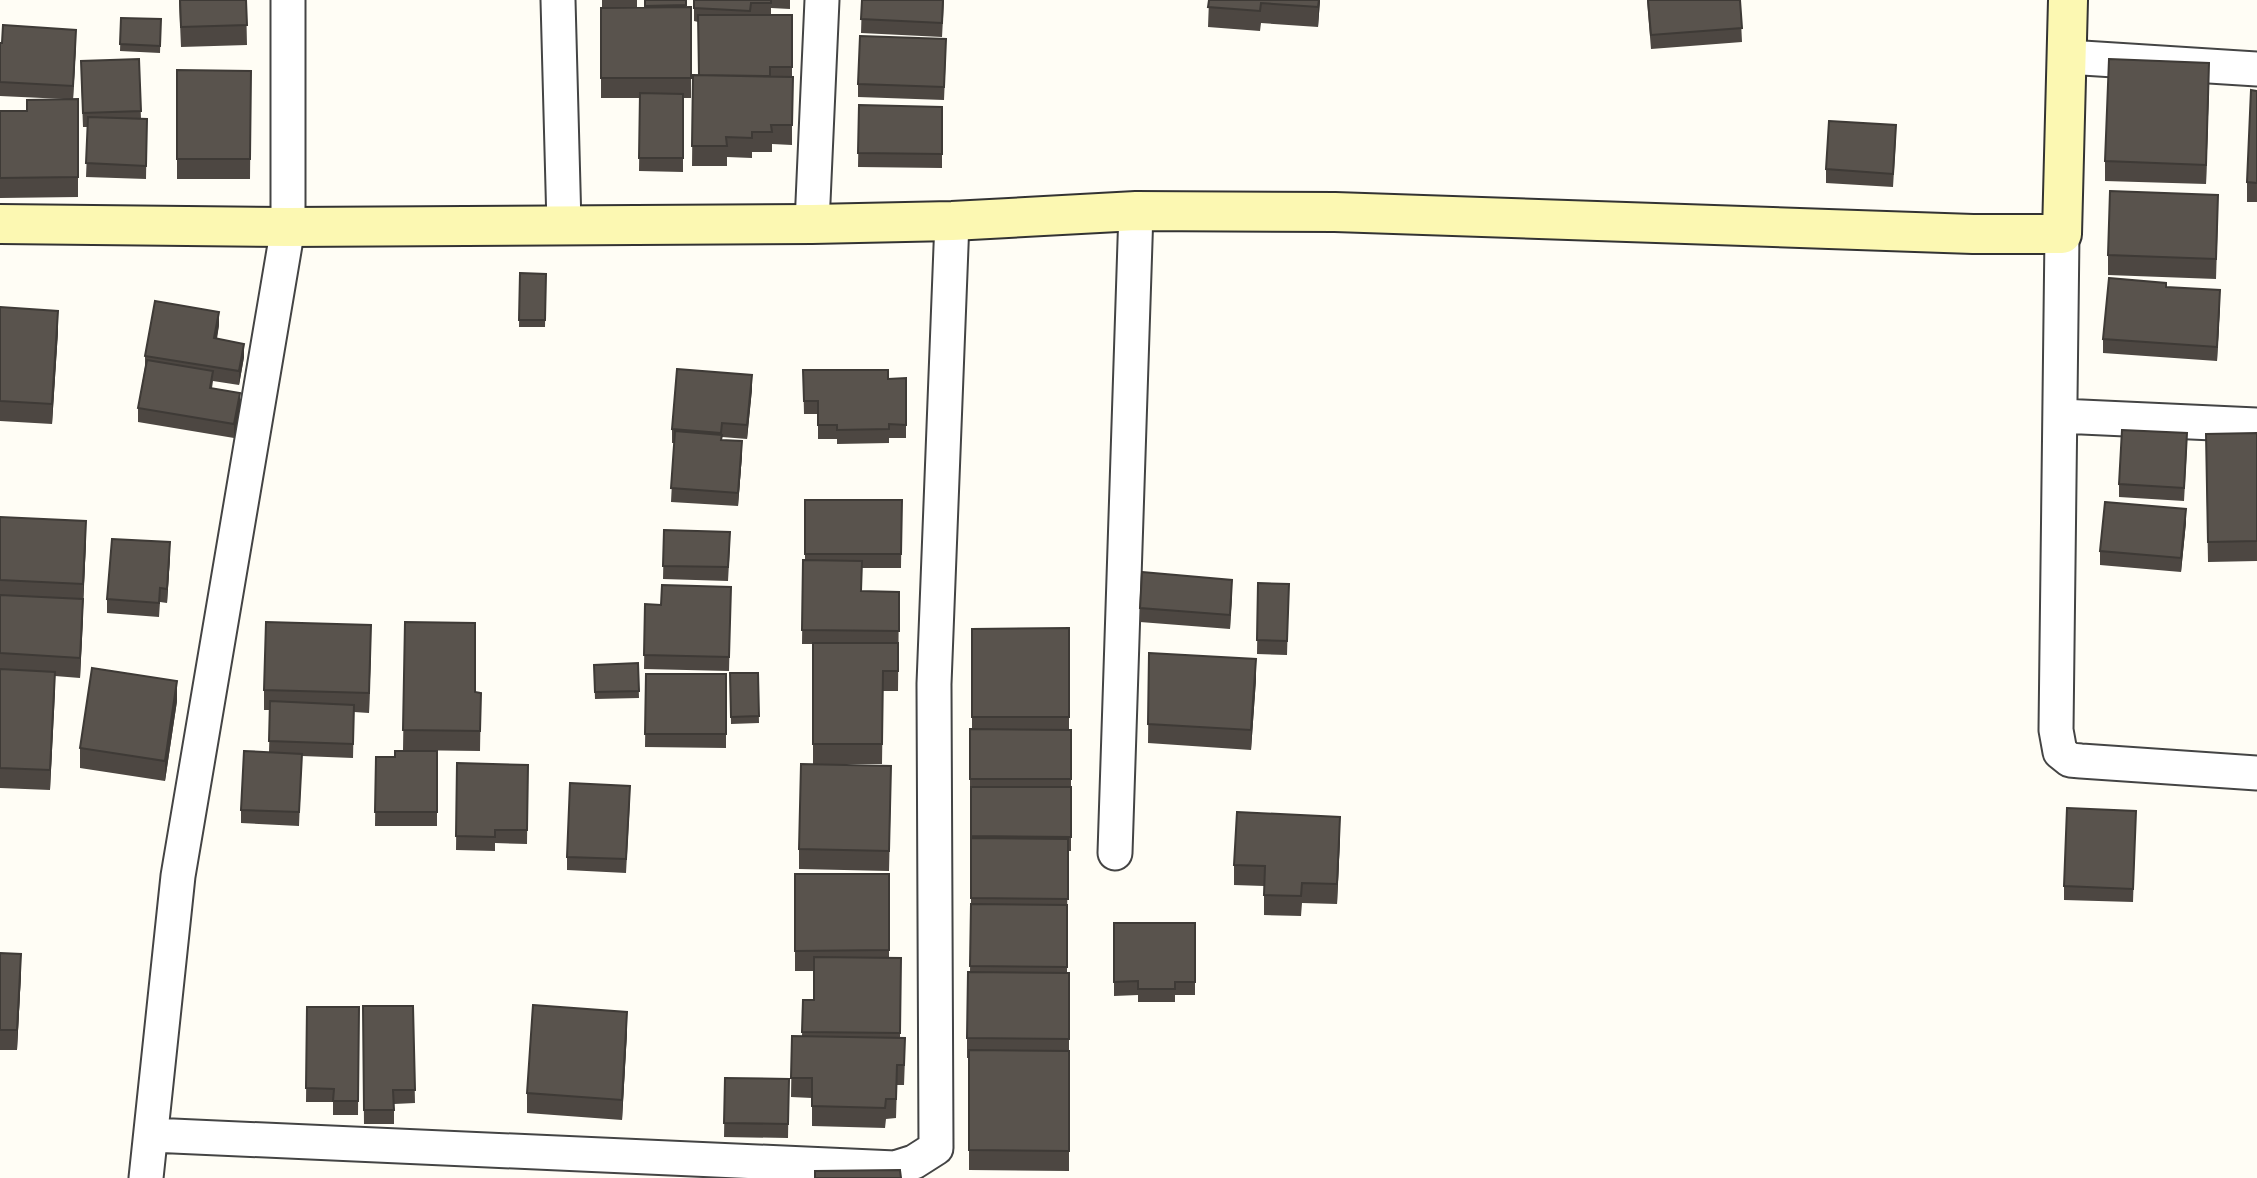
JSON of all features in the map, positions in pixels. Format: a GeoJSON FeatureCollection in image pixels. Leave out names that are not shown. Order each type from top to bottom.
{"type":"FeatureCollection","features":[{"type":"Feature","properties":{"kind":"street"},"geometry":{"type":"LineString","coordinates":[[146,1178],[178,876],[288,227],[288,0]]}},
{"type":"Feature","properties":{"kind":"street"},"geometry":{"type":"LineString","coordinates":[[558,0],[564,225]]}},
{"type":"Feature","properties":{"kind":"street"},"geometry":{"type":"LineString","coordinates":[[812,224],[822,0]]}},
{"type":"Feature","properties":{"kind":"street"},"geometry":{"type":"LineString","coordinates":[[2068,0],[2062,234],[2056,730],[2060,752],[2070,760],[2257,773]]}},
{"type":"Feature","properties":{"kind":"street"},"geometry":{"type":"LineString","coordinates":[[2067,57],[2257,69]]}},
{"type":"Feature","properties":{"kind":"street"},"geometry":{"type":"LineString","coordinates":[[0,224],[288,227],[812,224],[1136,211],[1335,212],[1721,223],[1973,234],[2062,234]]}},
{"type":"Feature","properties":{"kind":"street"},"geometry":{"type":"LineString","coordinates":[[1115,853],[1136,211]]}},
{"type":"Feature","properties":{"kind":"street"},"geometry":{"type":"LineString","coordinates":[[151,1135],[895,1168],[914,1162],[936,1148],[934,684],[952,220]]}},
{"type":"Feature","properties":{"kind":"street"},"geometry":{"type":"LineString","coordinates":[[2060,416],[2257,425]]}},
{"type":"Feature","properties":{"kind":"building"},"geometry":{"type":"Polygon","coordinates":[[[180,0],[246,0],[247,25],[181,27],[180,0]]]}},
{"type":"Feature","properties":{"kind":"building"},"geometry":{"type":"Polygon","coordinates":[[[645,0],[686,0],[686,5],[645,6],[645,0]]]}},
{"type":"Feature","properties":{"kind":"building"},"geometry":{"type":"Polygon","coordinates":[[[694,0],[771,0],[771,3],[751,3],[750,11],[694,8],[694,0]]]}},
{"type":"Feature","properties":{"kind":"building"},"geometry":{"type":"Polygon","coordinates":[[[862,0],[943,0],[942,23],[861,19],[862,0]]]}},
{"type":"Feature","properties":{"kind":"building"},"geometry":{"type":"Polygon","coordinates":[[[1209,0],[1319,0],[1318,7],[1261,3],[1260,11],[1208,7],[1209,0]]]}},
{"type":"Feature","properties":{"kind":"building"},"geometry":{"type":"Polygon","coordinates":[[[1648,0],[1740,0],[1742,28],[1651,35],[1648,0]]]}},
{"type":"Feature","properties":{"kind":"building"},"geometry":{"type":"Polygon","coordinates":[[[691,7],[691,78],[601,78],[601,8],[691,7]]]}},
{"type":"Feature","properties":{"kind":"building"},"geometry":{"type":"Polygon","coordinates":[[[698,15],[792,15],[792,67],[770,67],[770,76],[699,75],[698,15]]]}},
{"type":"Feature","properties":{"kind":"building"},"geometry":{"type":"Polygon","coordinates":[[[121,18],[161,19],[160,46],[120,44],[121,18]]]}},
{"type":"Feature","properties":{"kind":"building"},"geometry":{"type":"Polygon","coordinates":[[[3,25],[76,30],[73,86],[0,82],[3,25]]]}},
{"type":"Feature","properties":{"kind":"building"},"geometry":{"type":"Polygon","coordinates":[[[860,36],[946,39],[944,87],[858,84],[860,36]]]}},
{"type":"Feature","properties":{"kind":"building"},"geometry":{"type":"Polygon","coordinates":[[[139,59],[141,111],[83,113],[81,61],[139,59]]]}},
{"type":"Feature","properties":{"kind":"building"},"geometry":{"type":"Polygon","coordinates":[[[2109,59],[2209,63],[2206,165],[2105,161],[2109,59]]]}},
{"type":"Feature","properties":{"kind":"building"},"geometry":{"type":"Polygon","coordinates":[[[177,70],[251,71],[250,159],[177,159],[177,70]]]}},
{"type":"Feature","properties":{"kind":"building"},"geometry":{"type":"Polygon","coordinates":[[[693,75],[793,77],[792,125],[771,125],[772,132],[752,132],[752,138],[726,137],[727,146],[692,146],[693,75]]]}},
{"type":"Feature","properties":{"kind":"building"},"geometry":{"type":"Polygon","coordinates":[[[2251,90],[2257,91],[2257,183],[2247,182],[2251,90]]]}},
{"type":"Feature","properties":{"kind":"building"},"geometry":{"type":"Polygon","coordinates":[[[640,93],[683,94],[683,158],[639,158],[640,93]]]}},
{"type":"Feature","properties":{"kind":"building"},"geometry":{"type":"Polygon","coordinates":[[[78,99],[78,177],[0,178],[0,111],[27,111],[27,100],[78,99]]]}},
{"type":"Feature","properties":{"kind":"building"},"geometry":{"type":"Polygon","coordinates":[[[859,105],[942,107],[942,154],[858,153],[859,105]]]}},
{"type":"Feature","properties":{"kind":"building"},"geometry":{"type":"Polygon","coordinates":[[[88,117],[147,119],[146,166],[86,163],[88,117]]]}},
{"type":"Feature","properties":{"kind":"building"},"geometry":{"type":"Polygon","coordinates":[[[1829,121],[1896,125],[1893,174],[1826,169],[1829,121]]]}},
{"type":"Feature","properties":{"kind":"building"},"geometry":{"type":"Polygon","coordinates":[[[2110,191],[2218,195],[2216,259],[2108,255],[2110,191]]]}},
{"type":"Feature","properties":{"kind":"building"},"geometry":{"type":"Polygon","coordinates":[[[520,273],[546,274],[545,320],[519,320],[520,273]]]}},
{"type":"Feature","properties":{"kind":"building"},"geometry":{"type":"Polygon","coordinates":[[[2109,278],[2166,283],[2166,287],[2220,290],[2217,347],[2103,339],[2109,278]]]}},
{"type":"Feature","properties":{"kind":"building"},"geometry":{"type":"Polygon","coordinates":[[[155,301],[219,312],[214,338],[244,344],[239,371],[145,356],[155,301]]]}},
{"type":"Feature","properties":{"kind":"building"},"geometry":{"type":"Polygon","coordinates":[[[0,307],[58,311],[52,404],[0,401],[0,307]]]}},
{"type":"Feature","properties":{"kind":"building"},"geometry":{"type":"Polygon","coordinates":[[[147,360],[213,371],[210,388],[240,393],[234,424],[138,408],[147,360]]]}},
{"type":"Feature","properties":{"kind":"building"},"geometry":{"type":"Polygon","coordinates":[[[677,369],[752,375],[747,425],[722,423],[721,433],[672,429],[677,369]]]}},
{"type":"Feature","properties":{"kind":"building"},"geometry":{"type":"Polygon","coordinates":[[[803,370],[888,370],[888,379],[906,378],[906,425],[889,424],[889,429],[837,430],[837,425],[818,425],[818,401],[804,401],[803,370]]]}},
{"type":"Feature","properties":{"kind":"building"},"geometry":{"type":"Polygon","coordinates":[[[2122,430],[2187,433],[2184,488],[2119,484],[2122,430]]]}},
{"type":"Feature","properties":{"kind":"building"},"geometry":{"type":"Polygon","coordinates":[[[675,431],[722,435],[721,440],[742,441],[738,493],[671,488],[675,431]]]}},
{"type":"Feature","properties":{"kind":"building"},"geometry":{"type":"Polygon","coordinates":[[[2257,433],[2257,541],[2208,542],[2206,434],[2257,433]]]}},
{"type":"Feature","properties":{"kind":"building"},"geometry":{"type":"Polygon","coordinates":[[[805,500],[902,500],[901,554],[805,554],[805,500]]]}},
{"type":"Feature","properties":{"kind":"building"},"geometry":{"type":"Polygon","coordinates":[[[2105,502],[2186,509],[2181,558],[2100,551],[2105,502]]]}},
{"type":"Feature","properties":{"kind":"building"},"geometry":{"type":"Polygon","coordinates":[[[0,517],[86,521],[83,584],[0,580],[0,517]]]}},
{"type":"Feature","properties":{"kind":"building"},"geometry":{"type":"Polygon","coordinates":[[[664,530],[730,532],[728,567],[663,566],[664,530]]]}},
{"type":"Feature","properties":{"kind":"building"},"geometry":{"type":"Polygon","coordinates":[[[112,539],[170,542],[167,589],[160,588],[159,603],[107,599],[112,539]]]}},
{"type":"Feature","properties":{"kind":"building"},"geometry":{"type":"Polygon","coordinates":[[[803,560],[862,561],[861,591],[899,592],[899,631],[802,630],[803,560]]]}},
{"type":"Feature","properties":{"kind":"building"},"geometry":{"type":"Polygon","coordinates":[[[1142,572],[1232,580],[1230,615],[1140,608],[1142,572]]]}},
{"type":"Feature","properties":{"kind":"building"},"geometry":{"type":"Polygon","coordinates":[[[1258,583],[1289,584],[1287,641],[1257,640],[1258,583]]]}},
{"type":"Feature","properties":{"kind":"building"},"geometry":{"type":"Polygon","coordinates":[[[662,585],[731,587],[729,657],[644,655],[645,604],[661,605],[662,585]]]}},
{"type":"Feature","properties":{"kind":"building"},"geometry":{"type":"Polygon","coordinates":[[[0,595],[83,599],[80,658],[0,653],[0,595]]]}},
{"type":"Feature","properties":{"kind":"building"},"geometry":{"type":"Polygon","coordinates":[[[266,622],[371,625],[369,693],[264,690],[266,622]]]}},
{"type":"Feature","properties":{"kind":"building"},"geometry":{"type":"Polygon","coordinates":[[[405,622],[475,623],[475,692],[481,693],[480,731],[403,730],[405,622]]]}},
{"type":"Feature","properties":{"kind":"building"},"geometry":{"type":"Polygon","coordinates":[[[1069,628],[1069,717],[972,717],[972,629],[1069,628]]]}},
{"type":"Feature","properties":{"kind":"building"},"geometry":{"type":"Polygon","coordinates":[[[813,643],[898,643],[898,671],[883,671],[882,744],[813,744],[813,643]]]}},
{"type":"Feature","properties":{"kind":"building"},"geometry":{"type":"Polygon","coordinates":[[[1149,653],[1256,659],[1251,730],[1148,724],[1149,653]]]}},
{"type":"Feature","properties":{"kind":"building"},"geometry":{"type":"Polygon","coordinates":[[[638,663],[639,691],[595,692],[594,665],[638,663]]]}},
{"type":"Feature","properties":{"kind":"building"},"geometry":{"type":"Polygon","coordinates":[[[92,668],[177,681],[165,761],[80,748],[92,668]]]}},
{"type":"Feature","properties":{"kind":"building"},"geometry":{"type":"Polygon","coordinates":[[[0,669],[55,672],[50,770],[0,768],[0,669]]]}},
{"type":"Feature","properties":{"kind":"building"},"geometry":{"type":"Polygon","coordinates":[[[730,673],[758,673],[759,716],[731,717],[730,673]]]}},
{"type":"Feature","properties":{"kind":"building"},"geometry":{"type":"Polygon","coordinates":[[[646,674],[726,674],[726,734],[645,734],[646,674]]]}},
{"type":"Feature","properties":{"kind":"building"},"geometry":{"type":"Polygon","coordinates":[[[270,701],[354,705],[353,744],[269,741],[270,701]]]}},
{"type":"Feature","properties":{"kind":"building"},"geometry":{"type":"Polygon","coordinates":[[[970,729],[1071,730],[1071,779],[970,779],[970,729]]]}},
{"type":"Feature","properties":{"kind":"building"},"geometry":{"type":"Polygon","coordinates":[[[244,751],[302,754],[299,812],[241,810],[244,751]]]}},
{"type":"Feature","properties":{"kind":"building"},"geometry":{"type":"Polygon","coordinates":[[[395,751],[437,751],[437,812],[375,812],[376,757],[395,757],[395,751]]]}},
{"type":"Feature","properties":{"kind":"building"},"geometry":{"type":"Polygon","coordinates":[[[457,763],[528,765],[527,830],[495,830],[495,837],[456,836],[457,763]]]}},
{"type":"Feature","properties":{"kind":"building"},"geometry":{"type":"Polygon","coordinates":[[[801,764],[891,766],[889,851],[799,849],[801,764]]]}},
{"type":"Feature","properties":{"kind":"building"},"geometry":{"type":"Polygon","coordinates":[[[570,783],[630,786],[626,859],[567,857],[570,783]]]}},
{"type":"Feature","properties":{"kind":"building"},"geometry":{"type":"Polygon","coordinates":[[[971,787],[1071,787],[1071,837],[971,836],[971,787]]]}},
{"type":"Feature","properties":{"kind":"building"},"geometry":{"type":"Polygon","coordinates":[[[2067,808],[2136,811],[2133,889],[2064,886],[2067,808]]]}},
{"type":"Feature","properties":{"kind":"building"},"geometry":{"type":"Polygon","coordinates":[[[1237,812],[1340,817],[1337,884],[1302,883],[1301,896],[1264,895],[1265,866],[1234,865],[1237,812]]]}},
{"type":"Feature","properties":{"kind":"building"},"geometry":{"type":"Polygon","coordinates":[[[971,838],[1068,839],[1068,899],[971,898],[971,838]]]}},
{"type":"Feature","properties":{"kind":"building"},"geometry":{"type":"Polygon","coordinates":[[[795,874],[889,874],[889,950],[795,951],[795,874]]]}},
{"type":"Feature","properties":{"kind":"building"},"geometry":{"type":"Polygon","coordinates":[[[971,904],[1067,905],[1067,967],[970,966],[971,904]]]}},
{"type":"Feature","properties":{"kind":"building"},"geometry":{"type":"Polygon","coordinates":[[[1114,923],[1195,923],[1195,982],[1175,982],[1175,989],[1138,989],[1138,981],[1114,982],[1114,923]]]}},
{"type":"Feature","properties":{"kind":"building"},"geometry":{"type":"Polygon","coordinates":[[[0,953],[21,954],[17,1030],[0,1030],[0,953]]]}},
{"type":"Feature","properties":{"kind":"building"},"geometry":{"type":"Polygon","coordinates":[[[814,957],[901,958],[900,1033],[802,1032],[803,1000],[814,1000],[814,957]]]}},
{"type":"Feature","properties":{"kind":"building"},"geometry":{"type":"Polygon","coordinates":[[[968,972],[1069,973],[1069,1039],[967,1038],[968,972]]]}},
{"type":"Feature","properties":{"kind":"building"},"geometry":{"type":"Polygon","coordinates":[[[533,1005],[627,1012],[622,1100],[527,1093],[533,1005]]]}},
{"type":"Feature","properties":{"kind":"building"},"geometry":{"type":"Polygon","coordinates":[[[363,1006],[413,1006],[415,1090],[393,1090],[394,1110],[364,1110],[363,1006]]]}},
{"type":"Feature","properties":{"kind":"building"},"geometry":{"type":"Polygon","coordinates":[[[307,1007],[359,1007],[358,1101],[333,1101],[334,1089],[306,1088],[307,1007]]]}},
{"type":"Feature","properties":{"kind":"building"},"geometry":{"type":"Polygon","coordinates":[[[792,1036],[905,1038],[904,1065],[897,1065],[896,1099],[886,1099],[885,1108],[812,1106],[812,1078],[791,1078],[792,1036]]]}},
{"type":"Feature","properties":{"kind":"building"},"geometry":{"type":"Polygon","coordinates":[[[969,1050],[1069,1051],[1069,1151],[969,1150],[969,1050]]]}},
{"type":"Feature","properties":{"kind":"building"},"geometry":{"type":"Polygon","coordinates":[[[725,1078],[789,1079],[788,1124],[724,1123],[725,1078]]]}},
{"type":"Feature","properties":{"kind":"building"},"geometry":{"type":"Polygon","coordinates":[[[900,1170],[901,1178],[815,1178],[815,1171],[900,1170]]]}}]}
